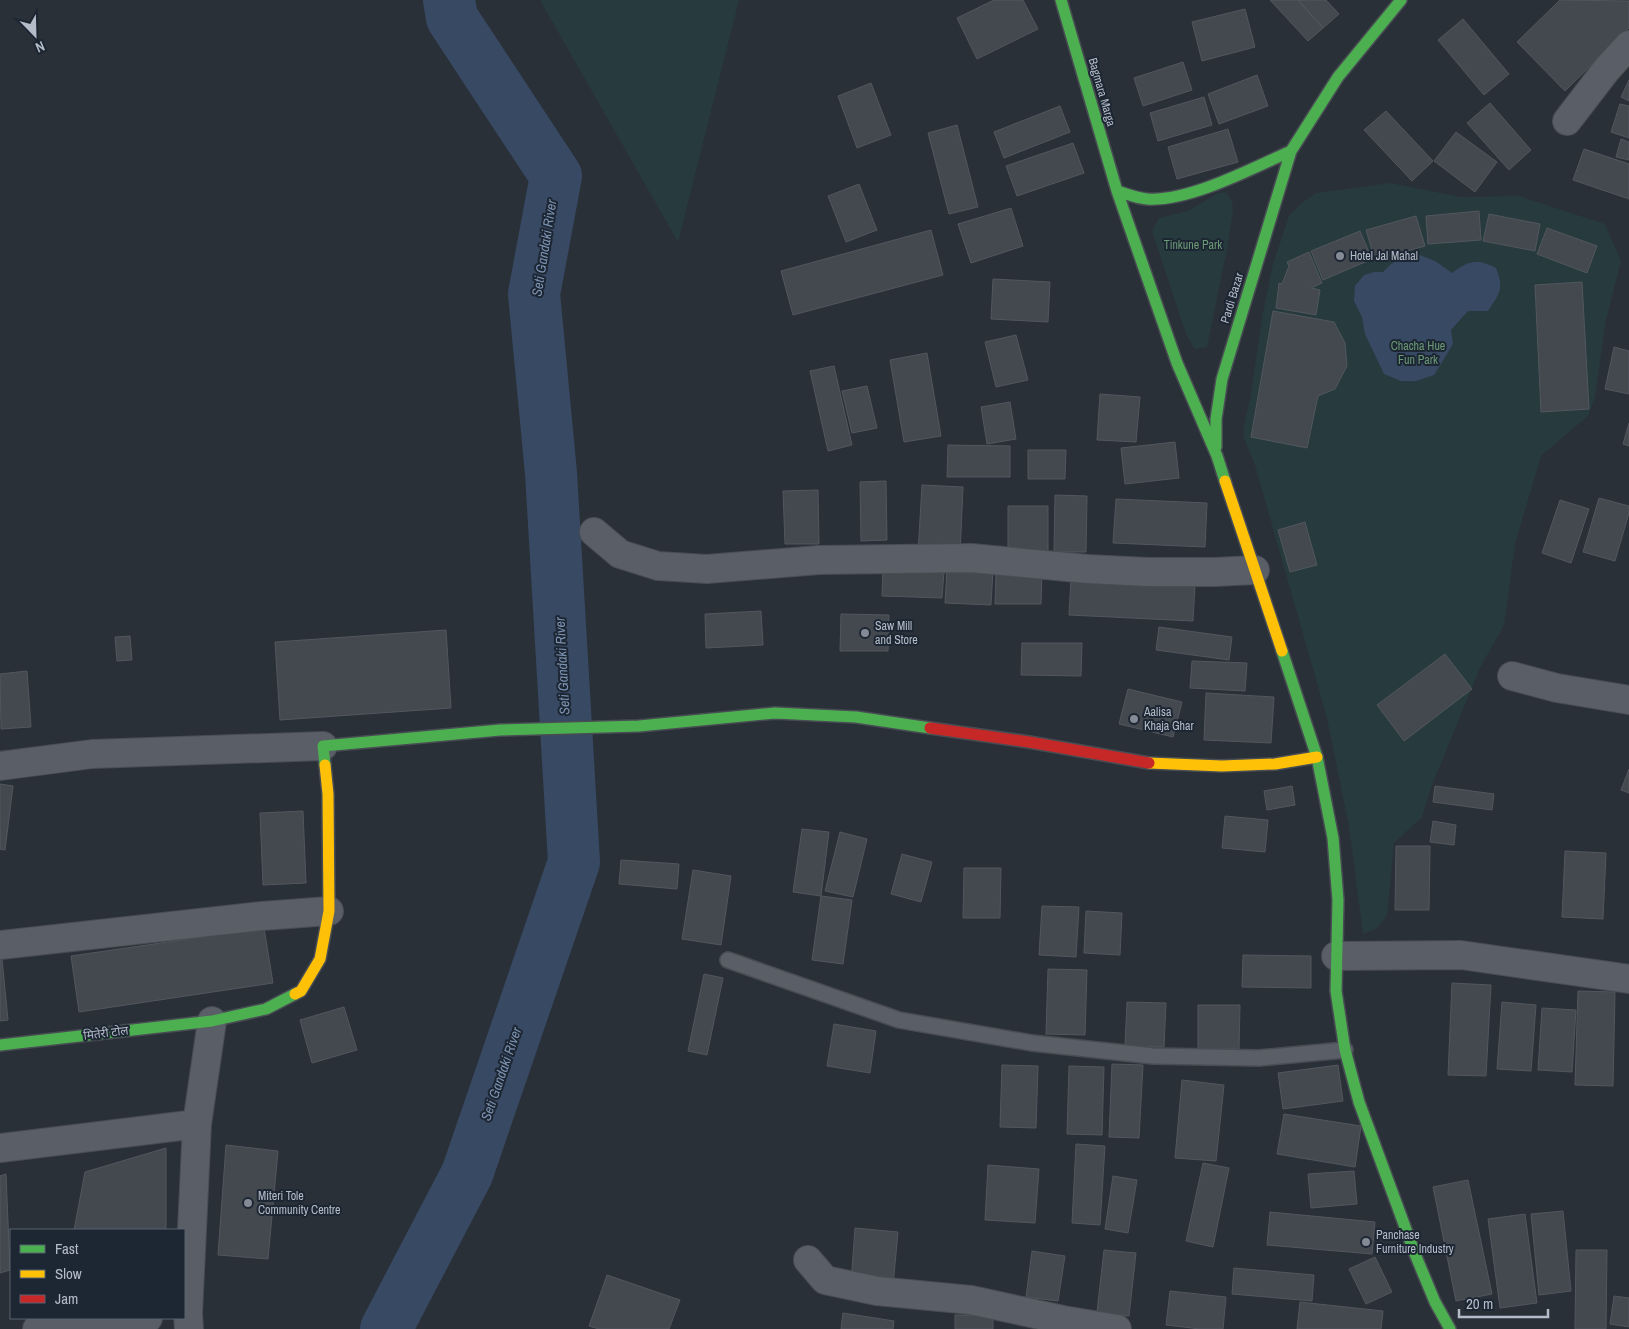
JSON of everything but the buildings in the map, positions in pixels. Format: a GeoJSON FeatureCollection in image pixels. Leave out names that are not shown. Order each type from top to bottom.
{"type":"FeatureCollection","features":[{"type":"Feature","properties":{"kind":"main road","name":"Bagmara Marga"},"geometry":{"type":"LineString","coordinates":[[1061,0],[1117,192],[1176,363],[1217,456]]}},
{"type":"Feature","properties":{"kind":"main road","name":"Pardi Bazar"},"geometry":{"type":"LineString","coordinates":[[1217,456],[1216,419],[1222,380],[1291,151],[1338,77],[1401,0]]}},
{"type":"Feature","properties":{"kind":"main road"},"geometry":{"type":"LineString","coordinates":[[1117,192],[1150,200],[1186,193],[1228,178],[1291,151]]}},
{"type":"Feature","properties":{"kind":"main road"},"geometry":{"type":"LineString","coordinates":[[1217,456],[1317,757],[1333,838],[1338,900],[1336,991],[1345,1050],[1359,1102],[1415,1254],[1435,1302],[1450,1329]]}},
{"type":"Feature","properties":{"kind":"main road"},"geometry":{"type":"LineString","coordinates":[[323,746],[500,730],[638,726],[775,713],[856,717],[1029,742],[1156,764],[1222,766],[1266,764],[1317,757]]}},
{"type":"Feature","properties":{"kind":"main road","name":"मितेरी टोल"},"geometry":{"type":"LineString","coordinates":[[0,1046],[212,1021],[266,1009],[301,991],[320,959],[329,911],[328,794],[323,746]]}},
{"type":"Feature","properties":{"kind":"street"},"geometry":{"type":"LineString","coordinates":[[1567,121],[1606,70],[1629,46]]}},
{"type":"Feature","properties":{"kind":"street"},"geometry":{"type":"LineString","coordinates":[[594,532],[620,554],[658,566],[707,569],[819,560],[971,558],[1088,569],[1148,572],[1255,570]]}},
{"type":"Feature","properties":{"kind":"street"},"geometry":{"type":"LineString","coordinates":[[1512,676],[1557,688],[1629,700]]}},
{"type":"Feature","properties":{"kind":"street"},"geometry":{"type":"LineString","coordinates":[[0,766],[92,754],[323,746]]}},
{"type":"Feature","properties":{"kind":"street"},"geometry":{"type":"LineString","coordinates":[[0,945],[262,916],[329,911]]}},
{"type":"Feature","properties":{"kind":"street"},"geometry":{"type":"LineString","coordinates":[[1336,956],[1461,955],[1629,979]]}},
{"type":"Feature","properties":{"kind":"street"},"geometry":{"type":"LineString","coordinates":[[187,1319],[197,1124],[212,1021]]}},
{"type":"Feature","properties":{"kind":"street"},"geometry":{"type":"LineString","coordinates":[[0,1148],[197,1124]]}},
{"type":"Feature","properties":{"kind":"street"},"geometry":{"type":"LineString","coordinates":[[808,1260],[826,1280],[877,1291],[971,1300],[1117,1329]]}},
{"type":"Feature","properties":{"kind":"street"},"geometry":{"type":"LineString","coordinates":[[37,1329],[138,1319]]}},
{"type":"Feature","properties":{"kind":"lane"},"geometry":{"type":"LineString","coordinates":[[728,960],[899,1020],[1032,1043],[1153,1056],[1249,1058],[1345,1050]]}},
{"type":"Feature","properties":{"kind":"green space"},"geometry":{"type":"Polygon","coordinates":[[[540,0],[739,0],[678,242],[540,0]]]}},
{"type":"Feature","properties":{"kind":"green space","name":"Chacha Hue Fun Park"},"geometry":{"type":"Polygon","coordinates":[[[1390,183],[1461,197],[1519,196],[1605,224],[1621,261],[1605,324],[1595,397],[1588,416],[1541,456],[1515,544],[1504,625],[1480,668],[1432,785],[1422,817],[1394,843],[1387,915],[1376,929],[1363,934],[1349,826],[1327,718],[1255,465],[1244,438],[1244,426],[1273,264],[1289,216],[1303,202],[1316,193],[1390,183]]]}},
{"type":"Feature","properties":{"kind":"green space","name":"Tinkune Park"},"geometry":{"type":"Polygon","coordinates":[[[1226,192],[1232,201],[1233,210],[1227,249],[1207,347],[1195,349],[1186,334],[1152,231],[1159,218],[1188,211],[1218,193],[1226,192]]]}},
{"type":"Feature","properties":{"kind":"water"},"geometry":{"type":"Polygon","coordinates":[[[1417,254],[1435,261],[1452,273],[1473,262],[1483,263],[1496,268],[1500,281],[1500,291],[1488,311],[1468,311],[1451,330],[1453,344],[1434,375],[1416,381],[1401,381],[1384,374],[1365,334],[1362,317],[1354,301],[1355,286],[1364,275],[1383,272],[1398,260],[1417,254]]]}},
{"type":"Feature","properties":{"kind":"waterway","name":"Seti Gandaki River"},"geometry":{"type":"LineString","coordinates":[[386,1329],[467,1174],[574,862],[551,473],[534,294],[556,176],[452,18],[449,0]]}},
{"type":"Feature","properties":{"kind":"traffic: fast"},"geometry":{"type":"LineString","coordinates":[[1061,0],[1117,191],[1177,363],[1217,456],[1225,481]]}},
{"type":"Feature","properties":{"kind":"traffic: fast"},"geometry":{"type":"LineString","coordinates":[[1216,447],[1216,419],[1222,379],[1291,151],[1338,77],[1401,0]]}},
{"type":"Feature","properties":{"kind":"traffic: fast"},"geometry":{"type":"LineString","coordinates":[[1117,191],[1147,199],[1182,195],[1201,190],[1291,151]]}},
{"type":"Feature","properties":{"kind":"traffic: fast"},"geometry":{"type":"LineString","coordinates":[[1282,651],[1317,757],[1333,838],[1338,900],[1336,991],[1345,1050],[1359,1102],[1415,1254],[1435,1302],[1450,1329]]}},
{"type":"Feature","properties":{"kind":"traffic: fast"},"geometry":{"type":"LineString","coordinates":[[325,765],[323,746],[500,730],[639,726],[775,713],[856,717],[930,728]]}},
{"type":"Feature","properties":{"kind":"traffic: fast"},"geometry":{"type":"LineString","coordinates":[[0,1045],[212,1021],[266,1009],[295,994]]}},
{"type":"Feature","properties":{"kind":"traffic: slow"},"geometry":{"type":"LineString","coordinates":[[1225,481],[1282,651]]}},
{"type":"Feature","properties":{"kind":"traffic: slow"},"geometry":{"type":"LineString","coordinates":[[1149,763],[1222,766],[1275,764],[1317,757]]}},
{"type":"Feature","properties":{"kind":"traffic: slow"},"geometry":{"type":"LineString","coordinates":[[295,994],[301,991],[320,959],[329,911],[328,794],[325,765]]}},
{"type":"Feature","properties":{"kind":"traffic: jam"},"geometry":{"type":"LineString","coordinates":[[930,728],[1029,742],[1149,763]]}},
{"type":"Feature","properties":{"kind":"place","name":"Hotel Jal Mahal"},"geometry":{"type":"Point","coordinates":[1340,256]}},
{"type":"Feature","properties":{"kind":"place","name":"Saw Mill and Store"},"geometry":{"type":"Point","coordinates":[865,633]}},
{"type":"Feature","properties":{"kind":"place","name":"Aalisa Khaja Ghar"},"geometry":{"type":"Point","coordinates":[1134,719]}},
{"type":"Feature","properties":{"kind":"place","name":"Miteri Tole Community Centre"},"geometry":{"type":"Point","coordinates":[248,1203]}},
{"type":"Feature","properties":{"kind":"place","name":"Panchase Furniture Industry"},"geometry":{"type":"Point","coordinates":[1366,1242]}}]}
